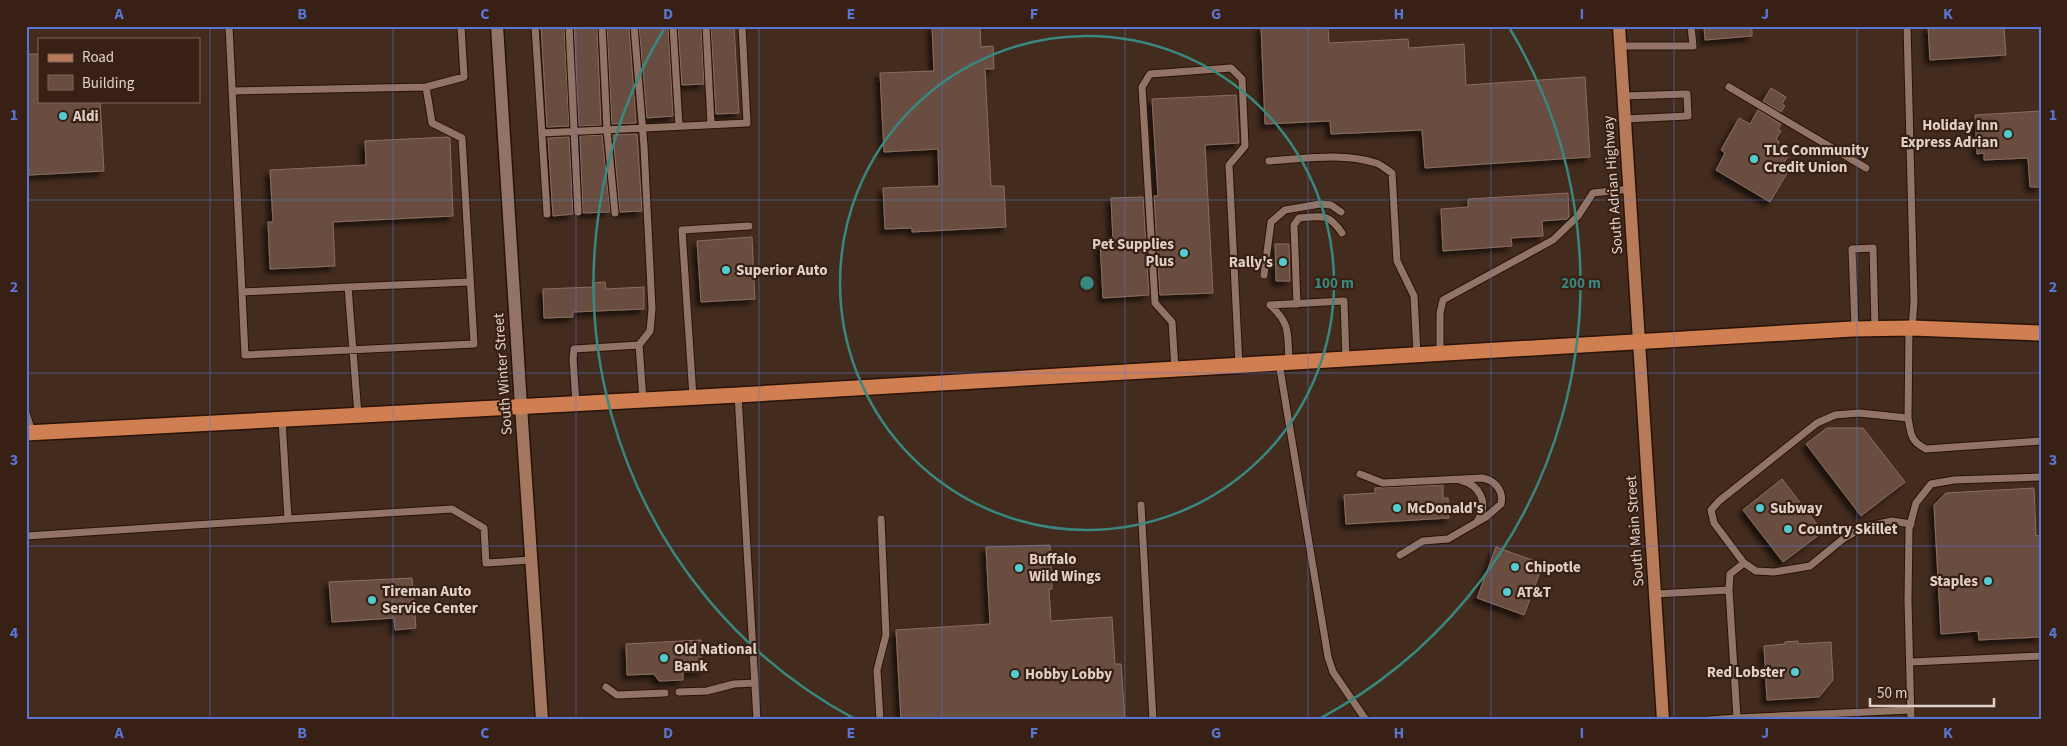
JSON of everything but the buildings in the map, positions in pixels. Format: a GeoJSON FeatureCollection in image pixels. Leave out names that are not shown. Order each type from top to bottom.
{"type":"FeatureCollection","features":[{"type":"Feature","properties":{"kind":"highway"},"geometry":{"type":"LineString","coordinates":[[29,433],[738,395],[1875,328],[2041,333]]}},
{"type":"Feature","properties":{"kind":"main road","name":"South Adrian Highway"},"geometry":{"type":"LineString","coordinates":[[1619,26],[1640,341]]}},
{"type":"Feature","properties":{"kind":"main road","name":"South Main Street"},"geometry":{"type":"LineString","coordinates":[[1640,341],[1663,720]]}},
{"type":"Feature","properties":{"kind":"street","name":"South Winter Street"},"geometry":{"type":"LineString","coordinates":[[497,26],[542,720]]}},
{"type":"Feature","properties":{"kind":"lane"},"geometry":{"type":"LineString","coordinates":[[229,26],[245,355],[474,344],[462,138],[432,123],[426,88]]}},
{"type":"Feature","properties":{"kind":"lane"},"geometry":{"type":"LineString","coordinates":[[232,91],[426,88],[464,77],[461,26]]}},
{"type":"Feature","properties":{"kind":"lane"},"geometry":{"type":"LineString","coordinates":[[535,26],[547,214]]}},
{"type":"Feature","properties":{"kind":"lane"},"geometry":{"type":"LineString","coordinates":[[569,26],[578,212]]}},
{"type":"Feature","properties":{"kind":"lane"},"geometry":{"type":"LineString","coordinates":[[602,26],[607,130],[615,213]]}},
{"type":"Feature","properties":{"kind":"lane"},"geometry":{"type":"LineString","coordinates":[[634,26],[642,128],[652,309],[650,331],[640,345],[643,400]]}},
{"type":"Feature","properties":{"kind":"lane"},"geometry":{"type":"LineString","coordinates":[[672,26],[679,126]]}},
{"type":"Feature","properties":{"kind":"lane"},"geometry":{"type":"LineString","coordinates":[[706,26],[712,124]]}},
{"type":"Feature","properties":{"kind":"lane"},"geometry":{"type":"LineString","coordinates":[[542,133],[747,123],[742,26]]}},
{"type":"Feature","properties":{"kind":"lane"},"geometry":{"type":"LineString","coordinates":[[1620,46],[1693,46],[1691,26]]}},
{"type":"Feature","properties":{"kind":"lane"},"geometry":{"type":"LineString","coordinates":[[1906,26],[1914,302],[1911,328],[1908,418],[1912,439],[1917,445],[1926,450],[2041,441]]}},
{"type":"Feature","properties":{"kind":"lane"},"geometry":{"type":"LineString","coordinates":[[1175,369],[1172,322],[1156,303],[1142,87],[1150,74],[1231,68],[1242,79],[1245,146],[1229,165],[1239,365]]}},
{"type":"Feature","properties":{"kind":"lane"},"geometry":{"type":"LineString","coordinates":[[1729,87],[1866,168]]}},
{"type":"Feature","properties":{"kind":"lane"},"geometry":{"type":"LineString","coordinates":[[1623,96],[1687,94],[1688,116],[1625,119]]}},
{"type":"Feature","properties":{"kind":"lane"},"geometry":{"type":"LineString","coordinates":[[1269,161],[1332,157],[1361,159],[1378,163],[1392,174],[1397,261],[1414,296],[1417,354]]}},
{"type":"Feature","properties":{"kind":"lane"},"geometry":{"type":"LineString","coordinates":[[1440,353],[1440,313],[1443,300],[1553,240],[1578,216],[1592,193],[1630,189]]}},
{"type":"Feature","properties":{"kind":"lane"},"geometry":{"type":"LineString","coordinates":[[1264,275],[1271,222],[1285,210],[1320,204],[1331,205],[1341,212]]}},
{"type":"Feature","properties":{"kind":"lane"},"geometry":{"type":"LineString","coordinates":[[1297,304],[1294,226],[1300,218],[1325,216],[1333,221],[1342,233]]}},
{"type":"Feature","properties":{"kind":"lane"},"geometry":{"type":"LineString","coordinates":[[694,397],[682,230],[750,226]]}},
{"type":"Feature","properties":{"kind":"lane"},"geometry":{"type":"LineString","coordinates":[[1855,329],[1852,249],[1873,248],[1875,328]]}},
{"type":"Feature","properties":{"kind":"lane"},"geometry":{"type":"LineString","coordinates":[[242,292],[470,282]]}},
{"type":"Feature","properties":{"kind":"lane"},"geometry":{"type":"LineString","coordinates":[[348,287],[358,415]]}},
{"type":"Feature","properties":{"kind":"lane"},"geometry":{"type":"LineString","coordinates":[[1346,359],[1344,301],[1270,305],[1282,316],[1287,328],[1284,362],[1328,657],[1333,672],[1366,720]]}},
{"type":"Feature","properties":{"kind":"lane"},"geometry":{"type":"LineString","coordinates":[[576,403],[574,349],[640,345]]}},
{"type":"Feature","properties":{"kind":"lane"},"geometry":{"type":"LineString","coordinates":[[738,395],[757,720]]}},
{"type":"Feature","properties":{"kind":"lane"},"geometry":{"type":"LineString","coordinates":[[1908,418],[1859,413],[1835,415],[1817,422],[1711,510],[1714,523],[1744,563],[1756,571],[1774,572],[1810,566],[1843,539],[1864,527],[1892,521],[1911,524]]}},
{"type":"Feature","properties":{"kind":"lane"},"geometry":{"type":"LineString","coordinates":[[26,414],[29,433]]}},
{"type":"Feature","properties":{"kind":"lane"},"geometry":{"type":"LineString","coordinates":[[282,419],[288,519]]}},
{"type":"Feature","properties":{"kind":"lane"},"geometry":{"type":"LineString","coordinates":[[1360,474],[1384,483],[1455,478],[1487,478],[1500,491],[1502,501],[1499,507],[1476,523],[1448,539],[1424,541],[1400,555]]}},
{"type":"Feature","properties":{"kind":"lane"},"geometry":{"type":"LineString","coordinates":[[1911,720],[1908,600],[1911,524],[1916,503],[1931,484],[1954,480],[2041,476]]}},
{"type":"Feature","properties":{"kind":"lane"},"geometry":{"type":"LineString","coordinates":[[1455,478],[1470,483],[1481,494],[1484,506],[1476,523]]}},
{"type":"Feature","properties":{"kind":"lane"},"geometry":{"type":"LineString","coordinates":[[1141,505],[1153,720]]}},
{"type":"Feature","properties":{"kind":"lane"},"geometry":{"type":"LineString","coordinates":[[26,536],[452,509],[484,528],[486,563],[531,560]]}},
{"type":"Feature","properties":{"kind":"lane"},"geometry":{"type":"LineString","coordinates":[[880,720],[877,670],[886,635],[881,520]]}},
{"type":"Feature","properties":{"kind":"lane"},"geometry":{"type":"LineString","coordinates":[[1737,718],[1729,590],[1730,574],[1744,563]]}},
{"type":"Feature","properties":{"kind":"lane"},"geometry":{"type":"LineString","coordinates":[[1656,594],[1729,590]]}},
{"type":"Feature","properties":{"kind":"lane"},"geometry":{"type":"LineString","coordinates":[[1911,662],[2041,656]]}},
{"type":"Feature","properties":{"kind":"lane"},"geometry":{"type":"LineString","coordinates":[[678,692],[707,691],[734,684],[755,683]]}},
{"type":"Feature","properties":{"kind":"lane"},"geometry":{"type":"LineString","coordinates":[[606,687],[617,695],[665,693]]}},
{"type":"Feature","properties":{"kind":"lane"},"geometry":{"type":"LineString","coordinates":[[1709,720],[1911,710]]}},
{"type":"Feature","properties":{"kind":"place","name":"Aldi"},"geometry":{"type":"Point","coordinates":[63,116]}},
{"type":"Feature","properties":{"kind":"place","name":"Holiday Inn Express Adrian"},"geometry":{"type":"Point","coordinates":[2008,134]}},
{"type":"Feature","properties":{"kind":"place","name":"TLC Community Credit Union"},"geometry":{"type":"Point","coordinates":[1754,159]}},
{"type":"Feature","properties":{"kind":"place","name":"Pet Supplies Plus"},"geometry":{"type":"Point","coordinates":[1184,253]}},
{"type":"Feature","properties":{"kind":"place","name":"Rally's"},"geometry":{"type":"Point","coordinates":[1283,262]}},
{"type":"Feature","properties":{"kind":"place","name":"Superior Auto"},"geometry":{"type":"Point","coordinates":[726,270]}},
{"type":"Feature","properties":{"kind":"place","name":"McDonald's"},"geometry":{"type":"Point","coordinates":[1397,508]}},
{"type":"Feature","properties":{"kind":"place","name":"Subway"},"geometry":{"type":"Point","coordinates":[1760,508]}},
{"type":"Feature","properties":{"kind":"place","name":"Country Skillet"},"geometry":{"type":"Point","coordinates":[1788,529]}},
{"type":"Feature","properties":{"kind":"place","name":"Chipotle"},"geometry":{"type":"Point","coordinates":[1515,567]}},
{"type":"Feature","properties":{"kind":"place","name":"Buffalo Wild Wings"},"geometry":{"type":"Point","coordinates":[1019,568]}},
{"type":"Feature","properties":{"kind":"place","name":"Staples"},"geometry":{"type":"Point","coordinates":[1988,581]}},
{"type":"Feature","properties":{"kind":"place","name":"AT&T"},"geometry":{"type":"Point","coordinates":[1507,592]}},
{"type":"Feature","properties":{"kind":"place","name":"Tireman Auto Service Center"},"geometry":{"type":"Point","coordinates":[372,600]}},
{"type":"Feature","properties":{"kind":"place","name":"Old National Bank"},"geometry":{"type":"Point","coordinates":[664,658]}},
{"type":"Feature","properties":{"kind":"place","name":"Red Lobster"},"geometry":{"type":"Point","coordinates":[1795,672]}},
{"type":"Feature","properties":{"kind":"place","name":"Hobby Lobby"},"geometry":{"type":"Point","coordinates":[1015,674]}}]}
